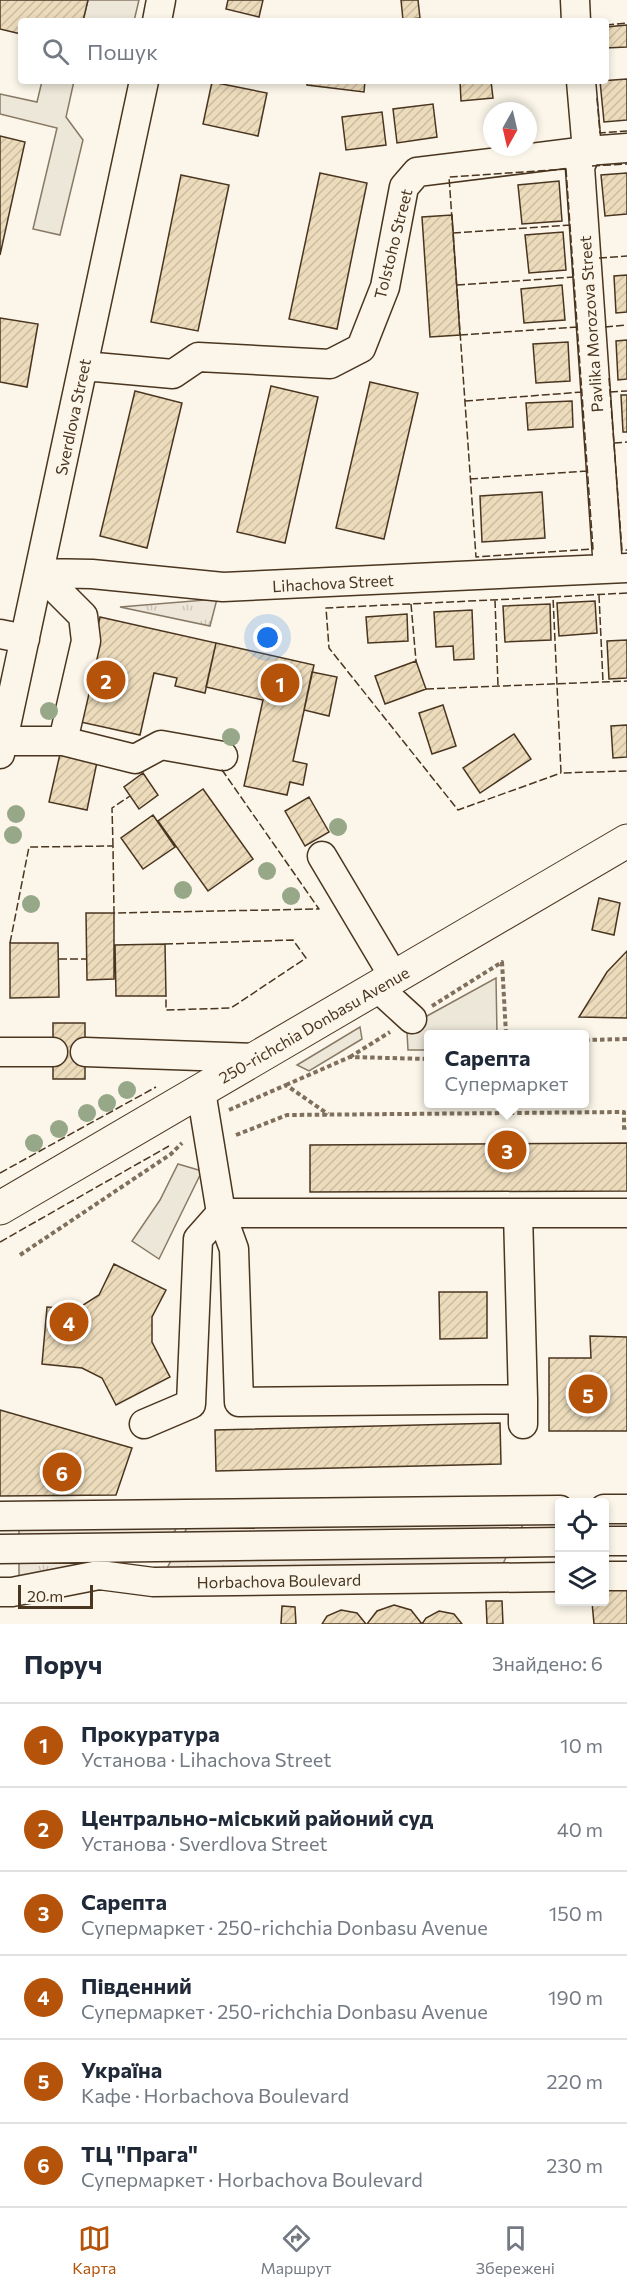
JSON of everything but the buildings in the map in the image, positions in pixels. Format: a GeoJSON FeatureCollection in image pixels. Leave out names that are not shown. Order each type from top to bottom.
{"type":"FeatureCollection","features":[{"type":"Feature","properties":{"kind":"main road","name":"250-richchia Donbasu Avenue"},"geometry":{"type":"LineString","coordinates":[[0,1208],[206,1119],[256,1058],[627,841]]}},
{"type":"Feature","properties":{"kind":"street"},"geometry":{"type":"LineString","coordinates":[[158,18],[161,0]]}},
{"type":"Feature","properties":{"kind":"street"},"geometry":{"type":"LineString","coordinates":[[574,0],[576,18]]}},
{"type":"Feature","properties":{"kind":"street","name":"Sverdlova Street"},"geometry":{"type":"LineString","coordinates":[[1,747],[13,637],[40,573],[143,84]]}},
{"type":"Feature","properties":{"kind":"street","name":"Pavlika Morozova Street"},"geometry":{"type":"LineString","coordinates":[[581,84],[587,151],[580,167],[617,569]]}},
{"type":"Feature","properties":{"kind":"street","name":"Tolstoho Street"},"geometry":{"type":"LineString","coordinates":[[84,366],[173,374],[198,357],[330,364],[361,348],[385,287],[404,187],[417,172],[627,148]]}},
{"type":"Feature","properties":{"kind":"street","name":"Lihachova Street"},"geometry":{"type":"LineString","coordinates":[[40,573],[92,574],[223,587],[617,569]]}},
{"type":"Feature","properties":{"kind":"street"},"geometry":{"type":"LineString","coordinates":[[40,573],[83,616],[86,641],[63,741]]}},
{"type":"Feature","properties":{"kind":"street"},"geometry":{"type":"LineString","coordinates":[[1,747],[63,741],[135,759],[161,745],[223,756]]}},
{"type":"Feature","properties":{"kind":"street"},"geometry":{"type":"LineString","coordinates":[[322,856],[386,982],[412,1019]]}},
{"type":"Feature","properties":{"kind":"street"},"geometry":{"type":"LineString","coordinates":[[0,1052],[53,1052]]}},
{"type":"Feature","properties":{"kind":"street"},"geometry":{"type":"LineString","coordinates":[[85,1052],[256,1058]]}},
{"type":"Feature","properties":{"kind":"street"},"geometry":{"type":"LineString","coordinates":[[206,1119],[221,1213],[234,1249],[239,1402],[523,1411],[518,1213]]}},
{"type":"Feature","properties":{"kind":"street"},"geometry":{"type":"LineString","coordinates":[[144,1424],[191,1404],[198,1239],[221,1213],[627,1213]]}},
{"type":"Feature","properties":{"kind":"street"},"geometry":{"type":"LineString","coordinates":[[609,1509],[627,1509]]}},
{"type":"Feature","properties":{"kind":"street"},"geometry":{"type":"LineString","coordinates":[[6,1592],[4,1516],[547,1511]]}},
{"type":"Feature","properties":{"kind":"street"},"geometry":{"type":"LineString","coordinates":[[500,1578],[518,1542],[547,1511]]}},
{"type":"Feature","properties":{"kind":"street"},"geometry":{"type":"LineString","coordinates":[[153,1582],[189,1514]]}},
{"type":"Feature","properties":{"kind":"street"},"geometry":{"type":"LineString","coordinates":[[609,1541],[627,1541]]}},
{"type":"Feature","properties":{"kind":"street"},"geometry":{"type":"LineString","coordinates":[[5,1549],[555,1542]]}},
{"type":"Feature","properties":{"kind":"street","name":"Horbachova Boulevard"},"geometry":{"type":"LineString","coordinates":[[6,1592],[99,1575],[153,1582],[555,1577]]}},
{"type":"Feature","properties":{"kind":"street"},"geometry":{"type":"LineString","coordinates":[[609,1576],[627,1576]]}},
{"type":"Feature","properties":{"kind":"path"},"geometry":{"type":"LineString","coordinates":[[20,1255],[171,1154],[206,1119],[350,1057],[502,962],[506,1030]]}},
{"type":"Feature","properties":{"kind":"path"},"geometry":{"type":"LineString","coordinates":[[589,1040],[627,1039]]}},
{"type":"Feature","properties":{"kind":"path"},"geometry":{"type":"LineString","coordinates":[[350,1057],[424,1059]]}},
{"type":"Feature","properties":{"kind":"path"},"geometry":{"type":"LineString","coordinates":[[286,1085],[328,1114]]}},
{"type":"Feature","properties":{"kind":"path"},"geometry":{"type":"LineString","coordinates":[[508,1108],[509,1113]]}},
{"type":"Feature","properties":{"kind":"path"},"geometry":{"type":"LineString","coordinates":[[206,1119],[328,1114],[624,1112],[624,1130],[627,1129]]}},
{"type":"Feature","properties":{"kind":"green space"},"geometry":{"type":"Polygon","coordinates":[[[217,599],[210,626],[120,607],[217,599]]]}},
{"type":"Feature","properties":{"kind":"green space"},"geometry":{"type":"Polygon","coordinates":[[[526,1518],[517,1537],[180,1541],[190,1522],[526,1518]]]}},
{"type":"Feature","properties":{"kind":"green space"},"geometry":{"type":"Polygon","coordinates":[[[180,1522],[169,1541],[19,1544],[19,1524],[180,1522]]]}},
{"type":"Feature","properties":{"kind":"green space"},"geometry":{"type":"Polygon","coordinates":[[[509,1551],[501,1568],[164,1574],[174,1555],[509,1551]]]}},
{"type":"Feature","properties":{"kind":"green space"},"geometry":{"type":"Polygon","coordinates":[[[89,1556],[93,1569],[19,1576],[19,1558],[89,1556]]]}},
{"type":"Feature","properties":{"kind":"shaded area"},"geometry":{"type":"Polygon","coordinates":[[[88,0],[139,0],[135,18],[84,18],[88,0]]]}},
{"type":"Feature","properties":{"kind":"shaded area"},"geometry":{"type":"Polygon","coordinates":[[[41,84],[73,84],[66,117],[83,140],[60,235],[33,229],[57,128],[0,114],[0,94],[37,102],[41,84]]]}},
{"type":"Feature","properties":{"kind":"shaded area"},"geometry":{"type":"Polygon","coordinates":[[[496,978],[497,1030],[424,1030],[424,1050],[408,1050],[407,1032],[427,1016],[496,978]]]}},
{"type":"Feature","properties":{"kind":"shaded area"},"geometry":{"type":"Polygon","coordinates":[[[360,1027],[362,1039],[309,1071],[297,1065],[360,1027]]]}},
{"type":"Feature","properties":{"kind":"shaded area"},"geometry":{"type":"Polygon","coordinates":[[[178,1164],[202,1171],[159,1259],[132,1241],[160,1200],[178,1164]]]}},
{"type":"Feature","properties":{"kind":"fence"},"geometry":{"type":"LineString","coordinates":[[609,25],[627,23]]}},
{"type":"Feature","properties":{"kind":"fence"},"geometry":{"type":"LineString","coordinates":[[597,98],[600,133],[627,131]]}},
{"type":"Feature","properties":{"kind":"fence"},"geometry":{"type":"LineString","coordinates":[[592,166],[627,164]]}},
{"type":"Feature","properties":{"kind":"fence"},"geometry":{"type":"LineString","coordinates":[[566,169],[593,549],[476,557],[449,177],[566,169]]}},
{"type":"Feature","properties":{"kind":"fence"},"geometry":{"type":"LineString","coordinates":[[453,233],[571,225]]}},
{"type":"Feature","properties":{"kind":"fence"},"geometry":{"type":"LineString","coordinates":[[599,258],[627,256]]}},
{"type":"Feature","properties":{"kind":"fence"},"geometry":{"type":"LineString","coordinates":[[457,285],[574,277]]}},
{"type":"Feature","properties":{"kind":"fence"},"geometry":{"type":"LineString","coordinates":[[605,327],[627,325]]}},
{"type":"Feature","properties":{"kind":"fence"},"geometry":{"type":"LineString","coordinates":[[460,335],[577,327]]}},
{"type":"Feature","properties":{"kind":"fence"},"geometry":{"type":"LineString","coordinates":[[609,378],[622,550],[627,550]]}},
{"type":"Feature","properties":{"kind":"fence"},"geometry":{"type":"LineString","coordinates":[[610,392],[627,391]]}},
{"type":"Feature","properties":{"kind":"fence"},"geometry":{"type":"LineString","coordinates":[[465,401],[582,392]]}},
{"type":"Feature","properties":{"kind":"fence"},"geometry":{"type":"LineString","coordinates":[[614,443],[627,442]]}},
{"type":"Feature","properties":{"kind":"fence"},"geometry":{"type":"LineString","coordinates":[[470,479],[588,471]]}},
{"type":"Feature","properties":{"kind":"fence"},"geometry":{"type":"LineString","coordinates":[[627,593],[553,597],[561,773],[627,771]]}},
{"type":"Feature","properties":{"kind":"fence"},"geometry":{"type":"LineString","coordinates":[[599,595],[603,682]]}},
{"type":"Feature","properties":{"kind":"fence"},"geometry":{"type":"LineString","coordinates":[[553,597],[326,608],[329,648],[458,810],[561,773]]}},
{"type":"Feature","properties":{"kind":"fence"},"geometry":{"type":"LineString","coordinates":[[495,600],[498,686]]}},
{"type":"Feature","properties":{"kind":"fence"},"geometry":{"type":"LineString","coordinates":[[411,604],[416,661]]}},
{"type":"Feature","properties":{"kind":"fence"},"geometry":{"type":"LineString","coordinates":[[426,689],[627,681]]}},
{"type":"Feature","properties":{"kind":"fence"},"geometry":{"type":"LineString","coordinates":[[10,943],[29,847],[113,846],[114,913],[319,909],[220,767]]}},
{"type":"Feature","properties":{"kind":"fence"},"geometry":{"type":"LineString","coordinates":[[113,846],[112,808],[130,796]]}},
{"type":"Feature","properties":{"kind":"fence"},"geometry":{"type":"LineString","coordinates":[[165,944],[293,940],[306,958],[231,1008],[166,1010],[166,996]]}},
{"type":"Feature","properties":{"kind":"fence"},"geometry":{"type":"LineString","coordinates":[[59,959],[86,959]]}},
{"type":"Feature","properties":{"kind":"fence"},"geometry":{"type":"LineString","coordinates":[[0,1173],[156,1087]]}},
{"type":"Feature","properties":{"kind":"fence"},"geometry":{"type":"LineString","coordinates":[[0,1242],[169,1146]]}},
{"type":"Feature","properties":{"kind":"place","name":"Центрально-міський районий суд"},"geometry":{"type":"Point","coordinates":[106,680]}},
{"type":"Feature","properties":{"kind":"place","name":"Прокуратура"},"geometry":{"type":"Point","coordinates":[280,683]}},
{"type":"Feature","properties":{"kind":"place","name":"Сарепта"},"geometry":{"type":"Point","coordinates":[507,1150]}},
{"type":"Feature","properties":{"kind":"place","name":"Південний"},"geometry":{"type":"Point","coordinates":[69,1322]}},
{"type":"Feature","properties":{"kind":"place","name":"Україна"},"geometry":{"type":"Point","coordinates":[588,1394]}},
{"type":"Feature","properties":{"kind":"place","name":"ТЦ \"Прага\""},"geometry":{"type":"Point","coordinates":[62,1472]}}]}
